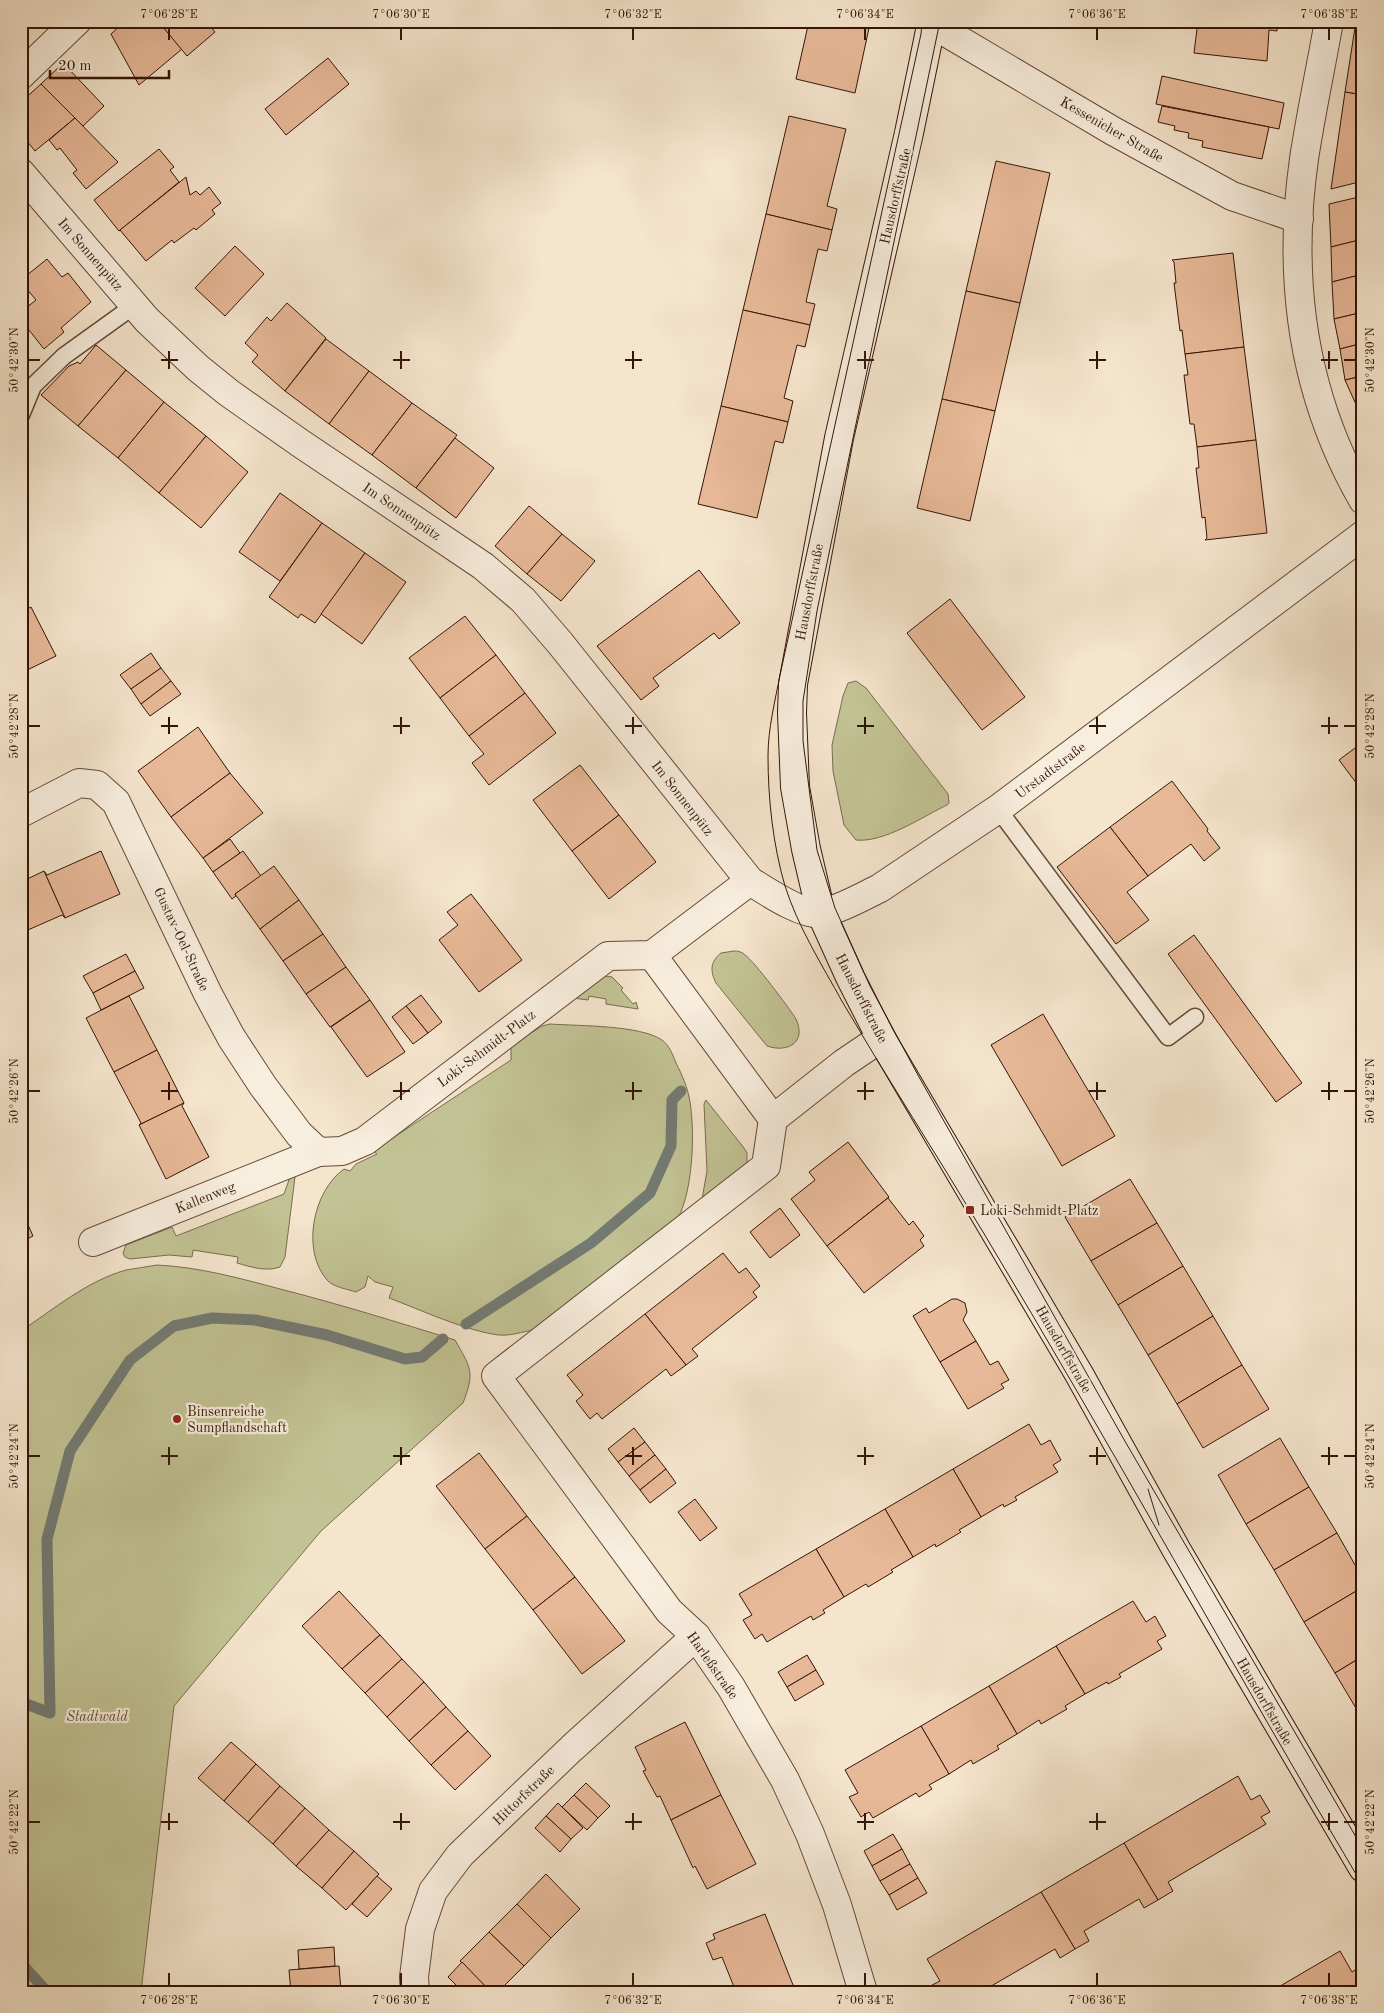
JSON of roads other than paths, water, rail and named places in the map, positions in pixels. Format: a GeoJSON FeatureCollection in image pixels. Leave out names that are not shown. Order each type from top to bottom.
{"type":"FeatureCollection","features":[{"type":"Feature","properties":{"kind":"street"},"geometry":{"type":"LineString","coordinates":[[21,75],[77,21]]}},
{"type":"Feature","properties":{"kind":"street"},"geometry":{"type":"LineString","coordinates":[[1329,21],[1304,160],[1297,240],[1299,295],[1306,352],[1320,402],[1334,445],[1363,500]]}},
{"type":"Feature","properties":{"kind":"street","name":"Kessenicher Straße"},"geometry":{"type":"LineString","coordinates":[[932,22],[1113,131],[1232,196],[1300,219]]}},
{"type":"Feature","properties":{"kind":"street","name":"Hausdorffstraße"},"geometry":{"type":"LineString","coordinates":[[932,22],[910,133],[839,438],[792,684],[795,787],[806,849],[821,914],[881,1038],[1079,1374],[1176,1549],[1363,1868]]}},
{"type":"Feature","properties":{"kind":"street","name":"Im Sonnenpütz"},"geometry":{"type":"LineString","coordinates":[[21,173],[147,320],[191,361],[229,393],[300,443],[483,566],[523,600],[560,642],[750,881]]}},
{"type":"Feature","properties":{"kind":"street","name":"Urstadtstraße"},"geometry":{"type":"LineString","coordinates":[[821,914],[880,888],[998,809],[1363,536]]}},
{"type":"Feature","properties":{"kind":"street","name":"Gustav-Oel-Straße"},"geometry":{"type":"LineString","coordinates":[[21,813],[79,783],[97,785],[116,802],[208,994],[231,1037],[263,1086],[299,1134],[320,1151]]}},
{"type":"Feature","properties":{"kind":"street"},"geometry":{"type":"LineString","coordinates":[[821,914],[793,907],[750,881],[652,955],[773,1119],[844,1063],[881,1038]]}},
{"type":"Feature","properties":{"kind":"street","name":"Loki-Schmidt-Platz"},"geometry":{"type":"LineString","coordinates":[[320,1151],[342,1151],[365,1141],[608,956],[652,955]]}},
{"type":"Feature","properties":{"kind":"street","name":"Harleßstraße"},"geometry":{"type":"LineString","coordinates":[[773,1119],[766,1166],[496,1376],[669,1610],[696,1636],[731,1687],[785,1780],[810,1834],[834,1896],[863,1992]]}},
{"type":"Feature","properties":{"kind":"street","name":"Kallenweg"},"geometry":{"type":"LineString","coordinates":[[93,1242],[320,1151]]}},
{"type":"Feature","properties":{"kind":"street","name":"Hittorfstraße"},"geometry":{"type":"LineString","coordinates":[[415,1992],[414,1978],[420,1930],[433,1891],[460,1855],[572,1748],[696,1636]]}},
{"type":"Feature","properties":{"kind":"lane"},"geometry":{"type":"LineString","coordinates":[[21,415],[33,386],[64,356],[135,304]]}},
{"type":"Feature","properties":{"kind":"lane"},"geometry":{"type":"LineString","coordinates":[[998,809],[1168,1037],[1195,1017]]}},
{"type":"Feature","properties":{"kind":"waterway"},"geometry":{"type":"LineString","coordinates":[[466,1324],[591,1243],[650,1193],[671,1146],[672,1100],[681,1091]]}},
{"type":"Feature","properties":{"kind":"waterway"},"geometry":{"type":"LineString","coordinates":[[21,1702],[50,1713],[47,1539],[70,1451],[130,1360],[174,1326],[212,1318],[255,1320],[327,1335],[405,1359],[422,1357],[443,1339]]}},
{"type":"Feature","properties":{"kind":"waterway"},"geometry":{"type":"LineString","coordinates":[[21,1963],[47,1992]]}},
{"type":"Feature","properties":{"kind":"tram line"},"geometry":{"type":"LineString","coordinates":[[922,21],[921,34],[772,715],[768,746],[768,772],[774,838],[781,870],[790,901],[811,946],[843,1003],[1031,1313],[1363,1886]]}},
{"type":"Feature","properties":{"kind":"tram line"},"geometry":{"type":"LineString","coordinates":[[940,21],[817,611],[803,701],[803,741],[817,850],[835,908],[870,986],[919,1077],[1126,1443],[1363,1849]]}},
{"type":"Feature","properties":{"kind":"tram line"},"geometry":{"type":"LineString","coordinates":[[1148,1489],[1159,1525]]}},
{"type":"Feature","properties":{"kind":"place","name":"Loki-Schmidt-Platz"},"geometry":{"type":"Point","coordinates":[970,1210]}},
{"type":"Feature","properties":{"kind":"place","name":"Binsenreiche Sumpflandschaft"},"geometry":{"type":"Point","coordinates":[177,1419]}},
{"type":"Feature","properties":{"kind":"park label","name":"Stadtwald"},"geometry":{"type":"Point","coordinates":[97,1716]}}]}
